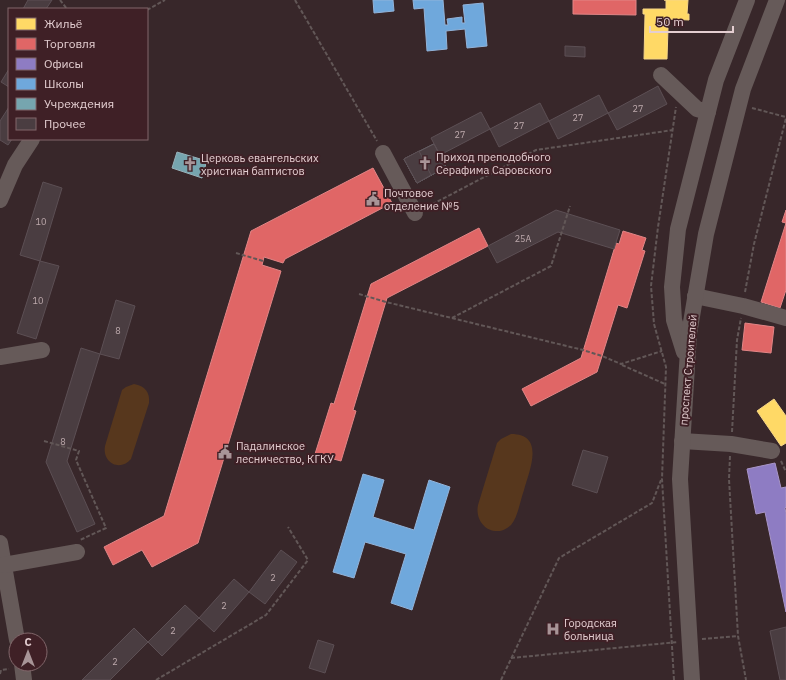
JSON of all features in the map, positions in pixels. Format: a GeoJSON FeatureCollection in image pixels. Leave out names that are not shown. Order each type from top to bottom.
{"type":"FeatureCollection","features":[{"type":"Feature","properties":{"kind":"street"},"geometry":{"type":"LineString","coordinates":[[687,363],[674,320],[672,287],[678,229],[716,80],[747,0]]}},
{"type":"Feature","properties":{"kind":"street","name":"проспект Строителей"},"geometry":{"type":"LineString","coordinates":[[692,680],[680,479],[689,334],[706,234],[743,88],[779,8]]}},
{"type":"Feature","properties":{"kind":"street"},"geometry":{"type":"LineString","coordinates":[[661,76],[697,109],[708,112]]}},
{"type":"Feature","properties":{"kind":"street"},"geometry":{"type":"LineString","coordinates":[[0,200],[15,165],[31,140]]}},
{"type":"Feature","properties":{"kind":"street"},"geometry":{"type":"LineString","coordinates":[[383,153],[415,213]]}},
{"type":"Feature","properties":{"kind":"street"},"geometry":{"type":"LineString","coordinates":[[695,296],[743,306],[786,318]]}},
{"type":"Feature","properties":{"kind":"street"},"geometry":{"type":"LineString","coordinates":[[0,357],[42,350]]}},
{"type":"Feature","properties":{"kind":"street"},"geometry":{"type":"LineString","coordinates":[[682,441],[731,444],[772,451]]}},
{"type":"Feature","properties":{"kind":"street"},"geometry":{"type":"LineString","coordinates":[[0,544],[16,632]]}},
{"type":"Feature","properties":{"kind":"street"},"geometry":{"type":"LineString","coordinates":[[4,565],[78,546]]}},
{"type":"Feature","properties":{"kind":"path"},"geometry":{"type":"LineString","coordinates":[[60,0],[66,8]]}},
{"type":"Feature","properties":{"kind":"path"},"geometry":{"type":"LineString","coordinates":[[148,9],[165,0]]}},
{"type":"Feature","properties":{"kind":"path"},"geometry":{"type":"LineString","coordinates":[[296,0],[383,153]]}},
{"type":"Feature","properties":{"kind":"path"},"geometry":{"type":"LineString","coordinates":[[674,680],[662,479],[666,367],[654,324],[651,286],[658,227],[679,92]]}},
{"type":"Feature","properties":{"kind":"path"},"geometry":{"type":"LineString","coordinates":[[746,680],[738,636],[729,479],[737,340],[754,244],[786,118]]}},
{"type":"Feature","properties":{"kind":"path"},"geometry":{"type":"LineString","coordinates":[[415,213],[536,150],[673,130]]}},
{"type":"Feature","properties":{"kind":"path"},"geometry":{"type":"LineString","coordinates":[[452,318],[552,266],[570,206]]}},
{"type":"Feature","properties":{"kind":"path"},"geometry":{"type":"LineString","coordinates":[[236,253],[263,261]]}},
{"type":"Feature","properties":{"kind":"path"},"geometry":{"type":"LineString","coordinates":[[359,294],[386,302],[583,350],[602,356],[666,384]]}},
{"type":"Feature","properties":{"kind":"path"},"geometry":{"type":"LineString","coordinates":[[621,364],[662,351]]}},
{"type":"Feature","properties":{"kind":"path"},"geometry":{"type":"LineString","coordinates":[[44,440],[79,451],[76,460],[106,528],[78,546]]}},
{"type":"Feature","properties":{"kind":"path"},"geometry":{"type":"LineString","coordinates":[[501,680],[559,558],[652,502],[662,479]]}},
{"type":"Feature","properties":{"kind":"path"},"geometry":{"type":"LineString","coordinates":[[156,680],[266,616],[308,560],[288,527]]}},
{"type":"Feature","properties":{"kind":"path"},"geometry":{"type":"LineString","coordinates":[[511,658],[738,636]]}},
{"type":"Feature","properties":{"kind":"shaded area"},"geometry":{"type":"Polygon","coordinates":[[[134,384],[141,386],[146,390],[149,396],[149,403],[131,459],[127,463],[117,465],[113,464],[106,457],[105,446],[122,390],[134,384]]]}},
{"type":"Feature","properties":{"kind":"shaded area"},"geometry":{"type":"Polygon","coordinates":[[[511,434],[522,436],[528,440],[532,447],[531,464],[519,509],[513,522],[505,529],[492,531],[482,524],[479,519],[478,505],[497,443],[501,439],[511,434]]]}},
{"type":"Feature","properties":{"kind":"building: Жильё"},"geometry":{"type":"Polygon","coordinates":[[[666,0],[688,0],[687,14],[689,14],[689,20],[667,19],[667,59],[644,59],[645,14],[643,14],[643,9],[666,9],[666,0]]]}},
{"type":"Feature","properties":{"kind":"building: Жильё"},"geometry":{"type":"Polygon","coordinates":[[[774,399],[786,416],[786,443],[781,446],[757,411],[774,399]]]}},
{"type":"Feature","properties":{"kind":"building: Торговля"},"geometry":{"type":"Polygon","coordinates":[[[573,0],[636,0],[636,15],[573,14],[573,0]]]}},
{"type":"Feature","properties":{"kind":"building: Торговля"},"geometry":{"type":"Polygon","coordinates":[[[373,168],[392,203],[285,259],[283,263],[264,257],[262,265],[281,271],[198,543],[152,567],[142,550],[113,565],[104,547],[164,516],[251,231],[373,168]]]}},
{"type":"Feature","properties":{"kind":"building: Торговля"},"geometry":{"type":"Polygon","coordinates":[[[786,210],[786,223],[782,222],[786,210]]]}},
{"type":"Feature","properties":{"kind":"building: Торговля"},"geometry":{"type":"Polygon","coordinates":[[[786,223],[786,290],[780,308],[761,302],[786,223]]]}},
{"type":"Feature","properties":{"kind":"building: Торговля"},"geometry":{"type":"Polygon","coordinates":[[[479,228],[488,246],[387,298],[353,410],[356,411],[341,461],[315,454],[331,403],[334,404],[371,284],[479,228]]]}},
{"type":"Feature","properties":{"kind":"building: Торговля"},"geometry":{"type":"Polygon","coordinates":[[[623,231],[646,238],[642,250],[645,251],[627,308],[618,305],[597,372],[531,406],[522,389],[581,358],[616,243],[619,244],[623,231]]]}},
{"type":"Feature","properties":{"kind":"building: Торговля"},"geometry":{"type":"Polygon","coordinates":[[[745,323],[774,327],[771,353],[742,350],[745,323]]]}},
{"type":"Feature","properties":{"kind":"building: Офисы"},"geometry":{"type":"Polygon","coordinates":[[[775,463],[781,488],[786,487],[786,612],[765,512],[756,514],[747,469],[775,463]]]}},
{"type":"Feature","properties":{"kind":"building: Школы"},"geometry":{"type":"Polygon","coordinates":[[[373,0],[393,0],[394,11],[374,13],[373,0]]]}},
{"type":"Feature","properties":{"kind":"building: Школы"},"geometry":{"type":"Polygon","coordinates":[[[413,0],[443,0],[445,25],[448,25],[447,19],[462,17],[462,23],[465,23],[463,5],[483,3],[487,46],[467,48],[465,29],[446,31],[447,49],[427,51],[424,8],[414,9],[413,0]]]}},
{"type":"Feature","properties":{"kind":"building: Школы"},"geometry":{"type":"Polygon","coordinates":[[[363,474],[384,480],[373,517],[414,530],[429,480],[450,487],[412,610],[391,603],[406,554],[365,542],[354,578],[333,572],[363,474]]]}},
{"type":"Feature","properties":{"kind":"building: Учреждения","name":"Приход преподобного Серафима Саровского"},"geometry":{"type":"Polygon","coordinates":[[[434,144],[446,167],[417,183],[404,159],[434,144]]]}},
{"type":"Feature","properties":{"kind":"building: Учреждения","name":"Церковь евангельских христиан баптистов"},"geometry":{"type":"Polygon","coordinates":[[[177,152],[207,161],[205,167],[208,168],[206,173],[203,172],[202,178],[172,168],[177,152]]]}},
{"type":"Feature","properties":{"kind":"building: Прочее"},"geometry":{"type":"Polygon","coordinates":[[[28,0],[52,0],[47,8],[24,8],[28,0]]]}},
{"type":"Feature","properties":{"kind":"building: Прочее"},"geometry":{"type":"Polygon","coordinates":[[[565,46],[585,47],[585,57],[565,56],[565,46]]]}},
{"type":"Feature","properties":{"kind":"building: Прочее"},"geometry":{"type":"Polygon","coordinates":[[[8,71],[8,86],[1,82],[8,71]]]}},
{"type":"Feature","properties":{"kind":"building: Прочее"},"geometry":{"type":"Polygon","coordinates":[[[658,86],[667,104],[617,130],[608,113],[658,86]]]}},
{"type":"Feature","properties":{"kind":"building: Прочее"},"geometry":{"type":"Polygon","coordinates":[[[599,95],[608,113],[558,139],[549,121],[599,95]]]}},
{"type":"Feature","properties":{"kind":"building: Прочее"},"geometry":{"type":"Polygon","coordinates":[[[540,103],[549,121],[499,147],[490,129],[540,103]]]}},
{"type":"Feature","properties":{"kind":"building: Прочее"},"geometry":{"type":"Polygon","coordinates":[[[8,109],[8,140],[11,140],[8,145],[0,140],[0,121],[8,109]]]}},
{"type":"Feature","properties":{"kind":"building: Прочее"},"geometry":{"type":"Polygon","coordinates":[[[481,112],[490,129],[440,155],[431,138],[481,112]]]}},
{"type":"Feature","properties":{"kind":"building: Прочее","name":"Приход преподобного Серафима Саровского"},"geometry":{"type":"Polygon","coordinates":[[[434,144],[446,167],[417,183],[404,159],[434,144]]]}},
{"type":"Feature","properties":{"kind":"building: Прочее"},"geometry":{"type":"Polygon","coordinates":[[[419,151],[431,175],[417,183],[404,159],[419,151]]]}},
{"type":"Feature","properties":{"kind":"building: Прочее"},"geometry":{"type":"Polygon","coordinates":[[[43,182],[62,188],[40,261],[20,255],[43,182]]]}},
{"type":"Feature","properties":{"kind":"building: Прочее"},"geometry":{"type":"Polygon","coordinates":[[[556,210],[620,230],[614,249],[558,232],[497,263],[488,246],[556,210]]]}},
{"type":"Feature","properties":{"kind":"building: Прочее"},"geometry":{"type":"Polygon","coordinates":[[[40,261],[59,266],[36,339],[17,333],[40,261]]]}},
{"type":"Feature","properties":{"kind":"building: Прочее"},"geometry":{"type":"Polygon","coordinates":[[[116,300],[135,306],[119,359],[100,354],[116,300]]]}},
{"type":"Feature","properties":{"kind":"building: Прочее"},"geometry":{"type":"Polygon","coordinates":[[[81,348],[100,354],[67,461],[95,524],[77,532],[46,462],[81,348]]]}},
{"type":"Feature","properties":{"kind":"building: Прочее"},"geometry":{"type":"Polygon","coordinates":[[[583,450],[608,457],[597,493],[572,485],[583,450]]]}},
{"type":"Feature","properties":{"kind":"building: Прочее"},"geometry":{"type":"Polygon","coordinates":[[[281,550],[297,562],[265,604],[249,592],[281,550]]]}},
{"type":"Feature","properties":{"kind":"building: Прочее"},"geometry":{"type":"Polygon","coordinates":[[[234,579],[249,592],[214,632],[199,618],[234,579]]]}},
{"type":"Feature","properties":{"kind":"building: Прочее"},"geometry":{"type":"Polygon","coordinates":[[[185,605],[199,618],[162,656],[148,642],[185,605]]]}},
{"type":"Feature","properties":{"kind":"building: Прочее"},"geometry":{"type":"Polygon","coordinates":[[[786,627],[786,680],[780,680],[770,631],[786,627]]]}},
{"type":"Feature","properties":{"kind":"building: Прочее"},"geometry":{"type":"Polygon","coordinates":[[[134,628],[148,642],[110,680],[82,680],[134,628]]]}},
{"type":"Feature","properties":{"kind":"building: Прочее"},"geometry":{"type":"Polygon","coordinates":[[[318,640],[334,645],[325,673],[309,668],[318,640]]]}},
{"type":"Feature","properties":{"kind":"place","name":"Приход преподобного Серафима Саровского"},"geometry":{"type":"Point","coordinates":[425,163]}},
{"type":"Feature","properties":{"kind":"place","name":"Церковь евангельских христиан баптистов"},"geometry":{"type":"Point","coordinates":[190,164]}},
{"type":"Feature","properties":{"kind":"place","name":"Почтовое отделение №5"},"geometry":{"type":"Point","coordinates":[373,199]}},
{"type":"Feature","properties":{"kind":"place","name":"Падалинское лесничество, КГКУ"},"geometry":{"type":"Point","coordinates":[225,452]}},
{"type":"Feature","properties":{"kind":"place","name":"Городская больница"},"geometry":{"type":"Point","coordinates":[553,629]}}]}
